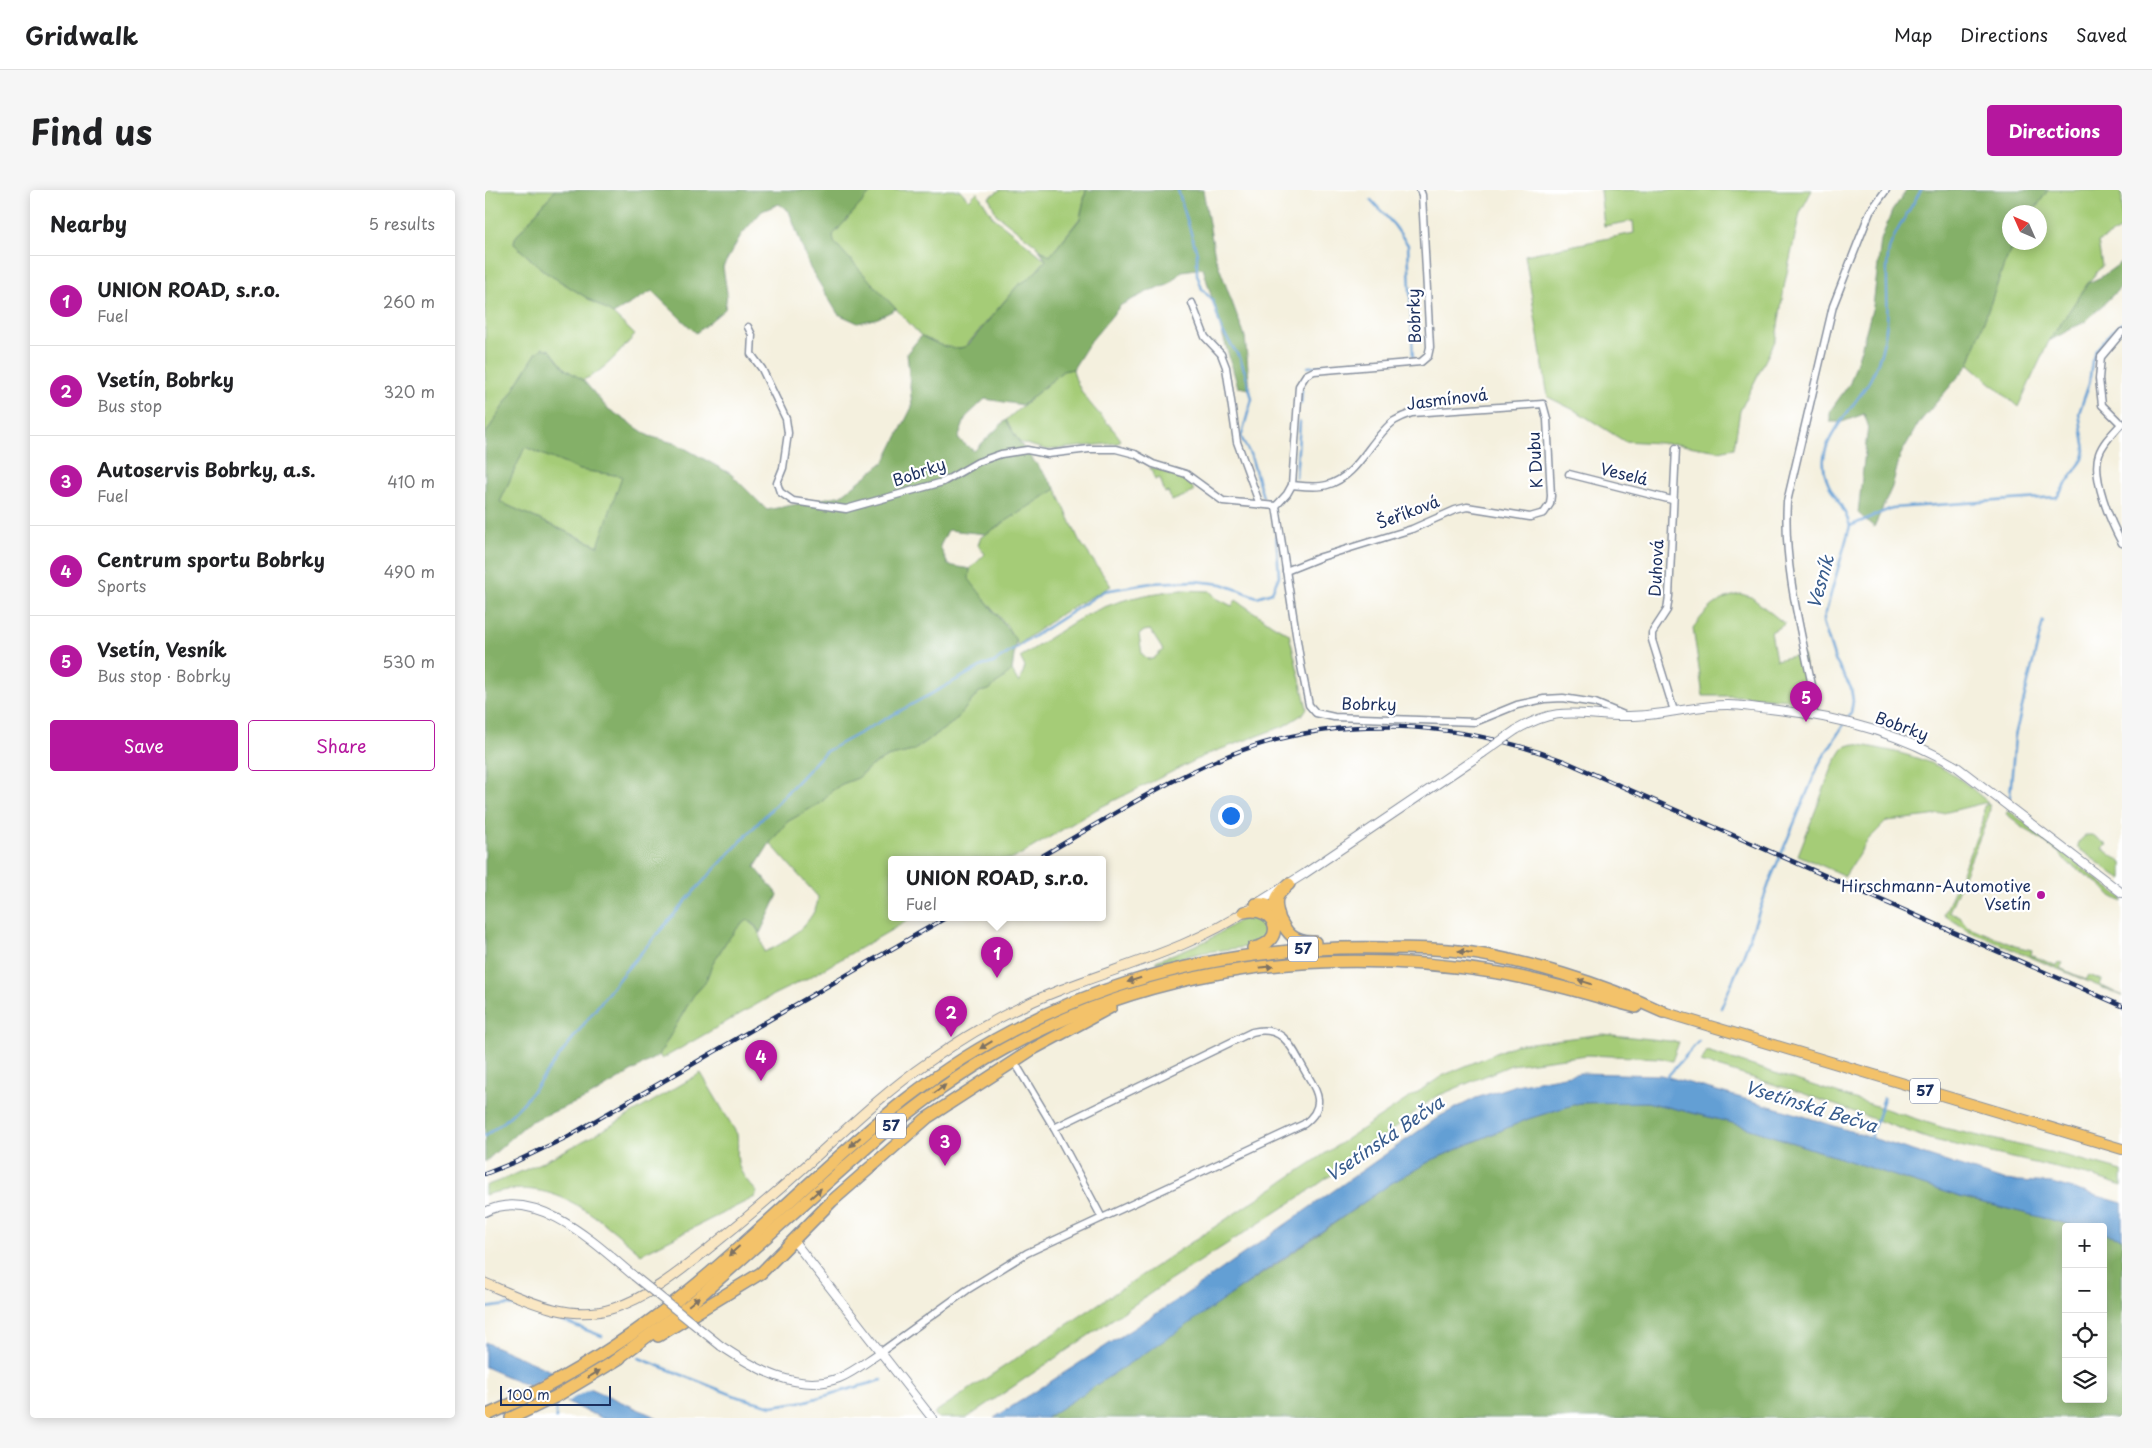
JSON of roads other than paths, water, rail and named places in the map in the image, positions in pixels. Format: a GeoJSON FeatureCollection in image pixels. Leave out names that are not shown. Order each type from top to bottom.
{"type":"FeatureCollection","features":[{"type":"Feature","properties":{"kind":"highway"},"geometry":{"type":"LineString","coordinates":[[1280,920],[1275,901],[1289,884]]}},
{"type":"Feature","properties":{"kind":"highway"},"geometry":{"type":"LineString","coordinates":[[1245,912],[1258,911],[1264,905]]}},
{"type":"Feature","properties":{"kind":"highway"},"geometry":{"type":"LineString","coordinates":[[1264,905],[1273,909],[1289,936],[1301,942],[1371,942],[1426,948]]}},
{"type":"Feature","properties":{"kind":"highway"},"geometry":{"type":"LineString","coordinates":[[1181,967],[1219,953],[1265,945],[1273,937],[1274,927],[1264,905]]}},
{"type":"Feature","properties":{"kind":"highway","name":"57"},"geometry":{"type":"LineString","coordinates":[[485,1416],[511,1405],[572,1373],[648,1322],[684,1294],[857,1139],[906,1099],[955,1064],[1004,1035],[1059,1008],[1129,981],[1181,967],[1256,954],[1368,947],[1426,948],[1478,954],[1522,964],[1618,993],[1663,1012]]}},
{"type":"Feature","properties":{"kind":"highway","name":"57"},"geometry":{"type":"LineString","coordinates":[[515,1416],[555,1397],[613,1362],[692,1303],[882,1134],[969,1070],[1024,1038],[1100,1004],[1141,990],[1218,972],[1300,963],[1359,961],[1424,963],[1501,973],[1549,983],[1645,1009],[1663,1012]]}},
{"type":"Feature","properties":{"kind":"highway"},"geometry":{"type":"LineString","coordinates":[[613,1362],[741,1287],[761,1273],[832,1201],[899,1141],[935,1113],[1014,1061],[1115,1005],[1218,972]]}},
{"type":"Feature","properties":{"kind":"main road"},"geometry":{"type":"LineString","coordinates":[[485,1283],[533,1302],[569,1312],[599,1312],[632,1301],[665,1281],[726,1235],[772,1197],[881,1098],[945,1050],[1015,1010],[1061,990],[1182,945],[1210,933],[1245,912]]}},
{"type":"Feature","properties":{"kind":"main road","name":"57"},"geometry":{"type":"LineString","coordinates":[[1663,1012],[2122,1149]]}},
{"type":"Feature","properties":{"kind":"street","name":"Bobrky"},"geometry":{"type":"LineString","coordinates":[[1292,485],[1299,386],[1306,374],[1314,371],[1421,362],[1428,356],[1430,347],[1422,195],[1420,190]]}},
{"type":"Feature","properties":{"kind":"street"},"geometry":{"type":"LineString","coordinates":[[1813,714],[1815,700],[1793,584],[1786,520],[1787,502],[1833,306],[1870,212],[1886,190]]}},
{"type":"Feature","properties":{"kind":"street"},"geometry":{"type":"LineString","coordinates":[[1192,303],[1205,337],[1221,354],[1226,367],[1237,442],[1260,505]]}},
{"type":"Feature","properties":{"kind":"street","name":"Bobrky"},"geometry":{"type":"LineString","coordinates":[[748,327],[752,335],[751,354],[762,369],[786,419],[788,433],[783,468],[777,483],[780,492],[793,501],[846,509],[943,482],[978,462],[1001,454],[1027,450],[1048,454],[1089,448],[1116,449],[1135,454],[1153,464],[1186,474],[1223,501],[1276,506],[1305,690],[1309,705],[1316,713],[1357,719],[1417,719],[1475,722],[1517,705],[1544,699],[1563,698],[1595,703],[1627,716]]}},
{"type":"Feature","properties":{"kind":"street"},"geometry":{"type":"LineString","coordinates":[[2122,332],[2101,357],[2099,379],[2102,405],[2122,423],[2102,446],[2097,464],[2097,474],[2106,509],[2122,543]]}},
{"type":"Feature","properties":{"kind":"street","name":"Jasmínová"},"geometry":{"type":"LineString","coordinates":[[1292,485],[1316,487],[1338,481],[1357,464],[1394,421],[1412,413],[1543,404]]}},
{"type":"Feature","properties":{"kind":"street","name":"K Dubu"},"geometry":{"type":"LineString","coordinates":[[1543,404],[1547,419],[1551,496],[1550,504],[1544,513]]}},
{"type":"Feature","properties":{"kind":"street","name":"Duhová"},"geometry":{"type":"LineString","coordinates":[[1674,711],[1652,633],[1667,610],[1669,596],[1677,448]]}},
{"type":"Feature","properties":{"kind":"street","name":"Veselá"},"geometry":{"type":"LineString","coordinates":[[1569,474],[1673,500]]}},
{"type":"Feature","properties":{"kind":"street"},"geometry":{"type":"LineString","coordinates":[[1276,506],[1292,485]]}},
{"type":"Feature","properties":{"kind":"street","name":"Šeříková"},"geometry":{"type":"LineString","coordinates":[[1286,572],[1321,557],[1412,529],[1455,510],[1467,507],[1529,517],[1544,513]]}},
{"type":"Feature","properties":{"kind":"street","name":"Bobrky"},"geometry":{"type":"LineString","coordinates":[[1264,905],[1289,884],[1516,730],[1536,719],[1557,713],[1627,716],[1728,705],[1813,714],[1867,728],[1931,751],[1957,767],[2122,893]]}},
{"type":"Feature","properties":{"kind":"street"},"geometry":{"type":"LineString","coordinates":[[485,1212],[503,1206],[528,1207],[541,1211],[573,1228],[740,1359],[773,1375],[806,1383],[829,1382],[847,1375],[967,1290],[1027,1254],[1304,1124],[1311,1119],[1317,1110],[1318,1100],[1315,1090],[1288,1041],[1271,1030],[1261,1030],[1252,1032],[1054,1128]]}},
{"type":"Feature","properties":{"kind":"street"},"geometry":{"type":"LineString","coordinates":[[1014,1061],[1054,1128],[1102,1218]]}},
{"type":"Feature","properties":{"kind":"street"},"geometry":{"type":"LineString","coordinates":[[793,1240],[930,1416]]}},
{"type":"Feature","properties":{"kind":"water"},"geometry":{"type":"Polygon","coordinates":[[[1580,1073],[1661,1075],[1794,1113],[2003,1180],[2052,1183],[2122,1203],[2122,1238],[2107,1234],[2107,1223],[2064,1223],[1960,1197],[1729,1122],[1697,1114],[1647,1102],[1579,1103],[1528,1119],[1471,1143],[1432,1160],[1390,1184],[1180,1330],[1046,1418],[994,1418],[1182,1297],[1440,1116],[1476,1098],[1516,1085],[1580,1073]]]}},
{"type":"Feature","properties":{"kind":"water"},"geometry":{"type":"Polygon","coordinates":[[[485,1342],[658,1418],[602,1418],[485,1367],[485,1342]]]}},
{"type":"Feature","properties":{"kind":"waterway"},"geometry":{"type":"LineString","coordinates":[[1178,190],[1197,253],[1197,274],[1202,289],[1213,301],[1222,331],[1240,358],[1246,375],[1252,399],[1241,437],[1251,456],[1263,497]]}},
{"type":"Feature","properties":{"kind":"waterway","name":"Vesník"},"geometry":{"type":"LineString","coordinates":[[1721,1008],[1742,959],[1771,878],[1820,762],[1851,713],[1853,701],[1851,688],[1835,660],[1823,622],[1850,526],[1843,508],[1829,485],[1824,468],[1824,457],[1831,437],[1874,373],[1883,344],[1887,322],[1889,250],[1898,229],[1921,190]]}},
{"type":"Feature","properties":{"kind":"waterway"},"geometry":{"type":"LineString","coordinates":[[1308,367],[1413,358],[1408,245],[1394,225],[1371,200]]}},
{"type":"Feature","properties":{"kind":"waterway"},"geometry":{"type":"LineString","coordinates":[[1850,526],[1892,508],[2057,497],[2083,459],[2085,450],[2079,413],[2089,384],[2092,361],[2096,350],[2111,332],[2122,323]]}},
{"type":"Feature","properties":{"kind":"waterway"},"geometry":{"type":"LineString","coordinates":[[1301,404],[1302,390]]}},
{"type":"Feature","properties":{"kind":"waterway"},"geometry":{"type":"LineString","coordinates":[[1296,478],[1300,422]]}},
{"type":"Feature","properties":{"kind":"waterway"},"geometry":{"type":"LineString","coordinates":[[1273,510],[1273,518]]}},
{"type":"Feature","properties":{"kind":"waterway"},"geometry":{"type":"LineString","coordinates":[[485,1136],[505,1121],[524,1102],[621,976],[697,888],[825,752],[982,666],[993,663],[1104,591],[1152,583],[1195,581],[1222,584],[1257,597],[1272,592],[1279,576],[1275,517]]}},
{"type":"Feature","properties":{"kind":"waterway"},"geometry":{"type":"LineString","coordinates":[[2010,797],[2015,736],[2043,621]]}},
{"type":"Feature","properties":{"kind":"waterway","name":"Vesník"},"geometry":{"type":"LineString","coordinates":[[1665,1079],[1699,1041]]}},
{"type":"Feature","properties":{"kind":"waterway","name":"Vsetínská Bečva"},"geometry":{"type":"LineString","coordinates":[[1870,1139],[1884,1098]]}},
{"type":"Feature","properties":{"kind":"waterway"},"geometry":{"type":"LineString","coordinates":[[485,1308],[508,1305],[528,1308],[602,1336]]}},
{"type":"Feature","properties":{"kind":"waterway"},"geometry":{"type":"LineString","coordinates":[[639,1358],[738,1397],[772,1406],[806,1401],[882,1380]]}},
{"type":"Feature","properties":{"kind":"waterway"},"geometry":{"type":"LineString","coordinates":[[556,1400],[556,1418]]}},
{"type":"Feature","properties":{"kind":"railway"},"geometry":{"type":"LineString","coordinates":[[1042,856],[1178,778],[1227,756],[1268,742],[1310,732],[1353,727],[1439,730],[1523,747],[1564,761],[2122,1006]]}},
{"type":"Feature","properties":{"kind":"railway"},"geometry":{"type":"LineString","coordinates":[[485,1174],[567,1137],[940,921]]}},
{"type":"Feature","properties":{"kind":"place","name":"Vsetín, Vesník"},"geometry":{"type":"Point","coordinates":[1806,722]}},
{"type":"Feature","properties":{"kind":"place","name":"Hirschmann-Automotive Vsetín"},"geometry":{"type":"Point","coordinates":[2041,895]}},
{"type":"Feature","properties":{"kind":"place","name":"UNION ROAD, s.r.o."},"geometry":{"type":"Point","coordinates":[997,978]}},
{"type":"Feature","properties":{"kind":"place","name":"Vsetín, Bobrky"},"geometry":{"type":"Point","coordinates":[951,1037]}},
{"type":"Feature","properties":{"kind":"place","name":"Centrum sportu Bobrky"},"geometry":{"type":"Point","coordinates":[761,1081]}},
{"type":"Feature","properties":{"kind":"place","name":"Autoservis Bobrky, a.s."},"geometry":{"type":"Point","coordinates":[945,1166]}}]}
